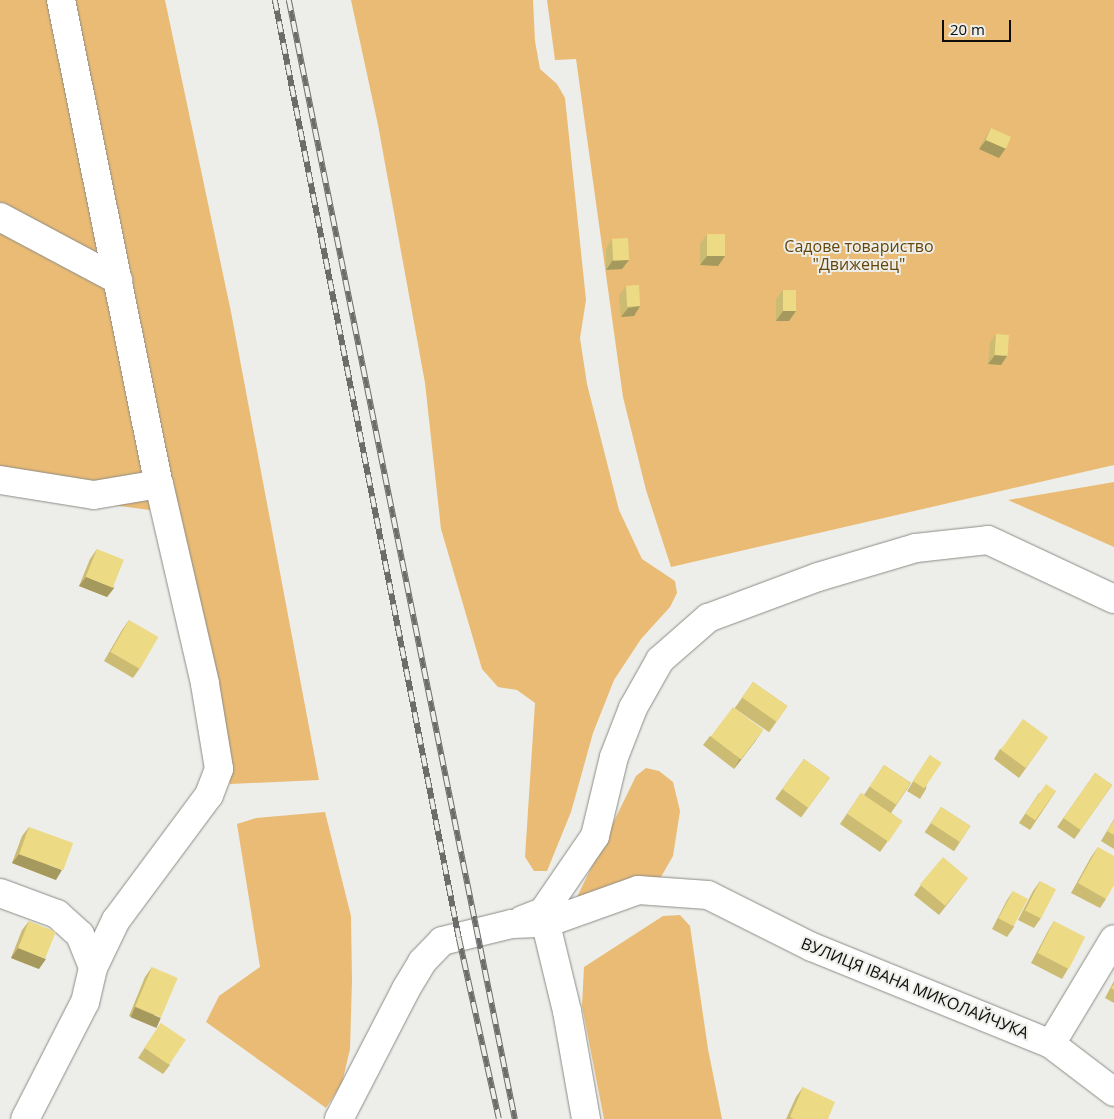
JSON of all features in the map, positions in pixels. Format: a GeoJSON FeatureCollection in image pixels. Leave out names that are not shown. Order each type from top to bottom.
{"type":"FeatureCollection","features":[{"type":"Feature","properties":{"kind":"street"},"geometry":{"type":"LineString","coordinates":[[25,1119],[85,1002],[93,968],[116,920],[209,795],[219,769],[205,684],[159,484],[61,0]]}},
{"type":"Feature","properties":{"kind":"street"},"geometry":{"type":"LineString","coordinates":[[0,217],[118,280]]}},
{"type":"Feature","properties":{"kind":"street"},"geometry":{"type":"LineString","coordinates":[[0,480],[94,495],[159,484]]}},
{"type":"Feature","properties":{"kind":"street"},"geometry":{"type":"LineString","coordinates":[[586,1119],[567,1011],[545,918],[594,836],[614,757],[633,708],[660,660],[708,618],[818,577],[916,548],[988,540],[1114,599]]}},
{"type":"Feature","properties":{"kind":"street","name":"ВУЛИЦЯ ІВАНА МИКОЛАЙЧУКА"},"geometry":{"type":"LineString","coordinates":[[545,918],[638,890],[708,895],[812,946],[1051,1044],[1114,1092]]}},
{"type":"Feature","properties":{"kind":"street"},"geometry":{"type":"LineString","coordinates":[[0,893],[57,914],[80,936],[93,968]]}},
{"type":"Feature","properties":{"kind":"street"},"geometry":{"type":"LineString","coordinates":[[340,1119],[422,962],[442,941],[545,918]]}},
{"type":"Feature","properties":{"kind":"street"},"geometry":{"type":"LineString","coordinates":[[1051,1044],[1114,939]]}},
{"type":"Feature","properties":{"kind":"green space"},"geometry":{"type":"Polygon","coordinates":[[[0,0],[165,0],[231,312],[319,780],[230,784],[172,513],[0,490],[0,0]]]}},
{"type":"Feature","properties":{"kind":"green space"},"geometry":{"type":"Polygon","coordinates":[[[351,0],[533,0],[535,41],[540,69],[557,84],[565,98],[586,300],[580,338],[587,384],[619,510],[642,559],[675,581],[677,593],[670,607],[641,639],[614,680],[593,733],[571,812],[547,871],[534,871],[525,857],[535,703],[517,690],[498,687],[482,669],[441,529],[425,383],[378,125],[351,0]]]}},
{"type":"Feature","properties":{"kind":"green space","name":"Садове товариство \"Движенец\""},"geometry":{"type":"Polygon","coordinates":[[[547,0],[1114,0],[1114,465],[671,567],[646,490],[623,397],[576,59],[555,60],[547,0]]]}},
{"type":"Feature","properties":{"kind":"green space"},"geometry":{"type":"Polygon","coordinates":[[[1114,482],[1114,547],[1008,500],[1114,482]]]}},
{"type":"Feature","properties":{"kind":"green space"},"geometry":{"type":"Polygon","coordinates":[[[646,768],[659,771],[673,782],[680,811],[673,856],[658,882],[575,901],[636,776],[646,768]]]}},
{"type":"Feature","properties":{"kind":"green space"},"geometry":{"type":"Polygon","coordinates":[[[325,812],[351,916],[352,980],[350,1049],[342,1083],[326,1108],[206,1022],[219,996],[260,967],[237,824],[256,818],[325,812]]]}},
{"type":"Feature","properties":{"kind":"green space"},"geometry":{"type":"Polygon","coordinates":[[[680,915],[690,926],[708,1049],[722,1119],[604,1119],[582,1006],[584,967],[663,916],[680,915]]]}},
{"type":"Feature","properties":{"kind":"building"},"geometry":{"type":"Polygon","coordinates":[[[991,128],[1011,137],[1006,149],[986,140],[991,128]]]}},
{"type":"Feature","properties":{"kind":"building"},"geometry":{"type":"Polygon","coordinates":[[[707,234],[725,234],[725,256],[707,256],[707,234]]]}},
{"type":"Feature","properties":{"kind":"building"},"geometry":{"type":"Polygon","coordinates":[[[628,238],[629,260],[613,261],[612,239],[628,238]]]}},
{"type":"Feature","properties":{"kind":"building"},"geometry":{"type":"Polygon","coordinates":[[[639,285],[640,306],[627,307],[626,286],[639,285]]]}},
{"type":"Feature","properties":{"kind":"building"},"geometry":{"type":"Polygon","coordinates":[[[783,290],[796,290],[796,311],[783,311],[783,290]]]}},
{"type":"Feature","properties":{"kind":"building"},"geometry":{"type":"Polygon","coordinates":[[[996,334],[1009,335],[1008,356],[995,355],[996,334]]]}},
{"type":"Feature","properties":{"kind":"building"},"geometry":{"type":"Polygon","coordinates":[[[97,549],[124,560],[113,588],[86,577],[97,549]]]}},
{"type":"Feature","properties":{"kind":"building"},"geometry":{"type":"Polygon","coordinates":[[[129,620],[158,637],[140,669],[110,652],[129,620]]]}},
{"type":"Feature","properties":{"kind":"building"},"geometry":{"type":"Polygon","coordinates":[[[753,682],[787,706],[777,722],[742,698],[753,682]]]}},
{"type":"Feature","properties":{"kind":"building"},"geometry":{"type":"Polygon","coordinates":[[[733,707],[763,730],[741,759],[711,737],[733,707]]]}},
{"type":"Feature","properties":{"kind":"building"},"geometry":{"type":"Polygon","coordinates":[[[1023,719],[1048,737],[1026,768],[1001,750],[1023,719]]]}},
{"type":"Feature","properties":{"kind":"building"},"geometry":{"type":"Polygon","coordinates":[[[930,755],[942,763],[924,789],[913,781],[930,755]]]}},
{"type":"Feature","properties":{"kind":"building"},"geometry":{"type":"Polygon","coordinates":[[[804,759],[830,778],[808,808],[782,789],[804,759]]]}},
{"type":"Feature","properties":{"kind":"building"},"geometry":{"type":"Polygon","coordinates":[[[884,765],[911,783],[896,804],[869,787],[884,765]]]}},
{"type":"Feature","properties":{"kind":"building"},"geometry":{"type":"Polygon","coordinates":[[[1095,773],[1112,785],[1081,830],[1063,818],[1095,773]]]}},
{"type":"Feature","properties":{"kind":"building"},"geometry":{"type":"Polygon","coordinates":[[[1046,784],[1056,791],[1035,820],[1025,813],[1046,784]]]}},
{"type":"Feature","properties":{"kind":"building"},"geometry":{"type":"Polygon","coordinates":[[[861,793],[902,821],[888,842],[847,814],[861,793]]]}},
{"type":"Feature","properties":{"kind":"building"},"geometry":{"type":"Polygon","coordinates":[[[941,807],[970,826],[960,842],[931,823],[941,807]]]}},
{"type":"Feature","properties":{"kind":"building"},"geometry":{"type":"Polygon","coordinates":[[[1114,820],[1114,835],[1107,831],[1114,820]]]}},
{"type":"Feature","properties":{"kind":"building"},"geometry":{"type":"Polygon","coordinates":[[[29,827],[73,843],[63,870],[19,854],[29,827]]]}},
{"type":"Feature","properties":{"kind":"building"},"geometry":{"type":"Polygon","coordinates":[[[1098,847],[1114,856],[1114,885],[1106,899],[1078,883],[1098,847]]]}},
{"type":"Feature","properties":{"kind":"building"},"geometry":{"type":"Polygon","coordinates":[[[943,857],[968,878],[945,906],[920,885],[943,857]]]}},
{"type":"Feature","properties":{"kind":"building"},"geometry":{"type":"Polygon","coordinates":[[[1040,881],[1056,889],[1041,919],[1025,910],[1040,881]]]}},
{"type":"Feature","properties":{"kind":"building"},"geometry":{"type":"Polygon","coordinates":[[[1013,891],[1028,899],[1013,926],[998,918],[1013,891]]]}},
{"type":"Feature","properties":{"kind":"building"},"geometry":{"type":"Polygon","coordinates":[[[29,921],[56,932],[45,959],[18,948],[29,921]]]}},
{"type":"Feature","properties":{"kind":"building"},"geometry":{"type":"Polygon","coordinates":[[[1054,921],[1085,937],[1069,969],[1038,953],[1054,921]]]}},
{"type":"Feature","properties":{"kind":"building"},"geometry":{"type":"Polygon","coordinates":[[[152,967],[178,978],[161,1018],[135,1007],[152,967]]]}},
{"type":"Feature","properties":{"kind":"building"},"geometry":{"type":"Polygon","coordinates":[[[161,1023],[186,1040],[169,1065],[144,1048],[161,1023]]]}},
{"type":"Feature","properties":{"kind":"building"},"geometry":{"type":"Polygon","coordinates":[[[803,1087],[835,1102],[828,1119],[794,1119],[790,1117],[803,1087]]]}},
{"type":"Feature","properties":{"kind":"railway"},"geometry":{"type":"LineString","coordinates":[[275,0],[459,938],[499,1119]]}},
{"type":"Feature","properties":{"kind":"railway"},"geometry":{"type":"LineString","coordinates":[[289,0],[515,1119]]}}]}
